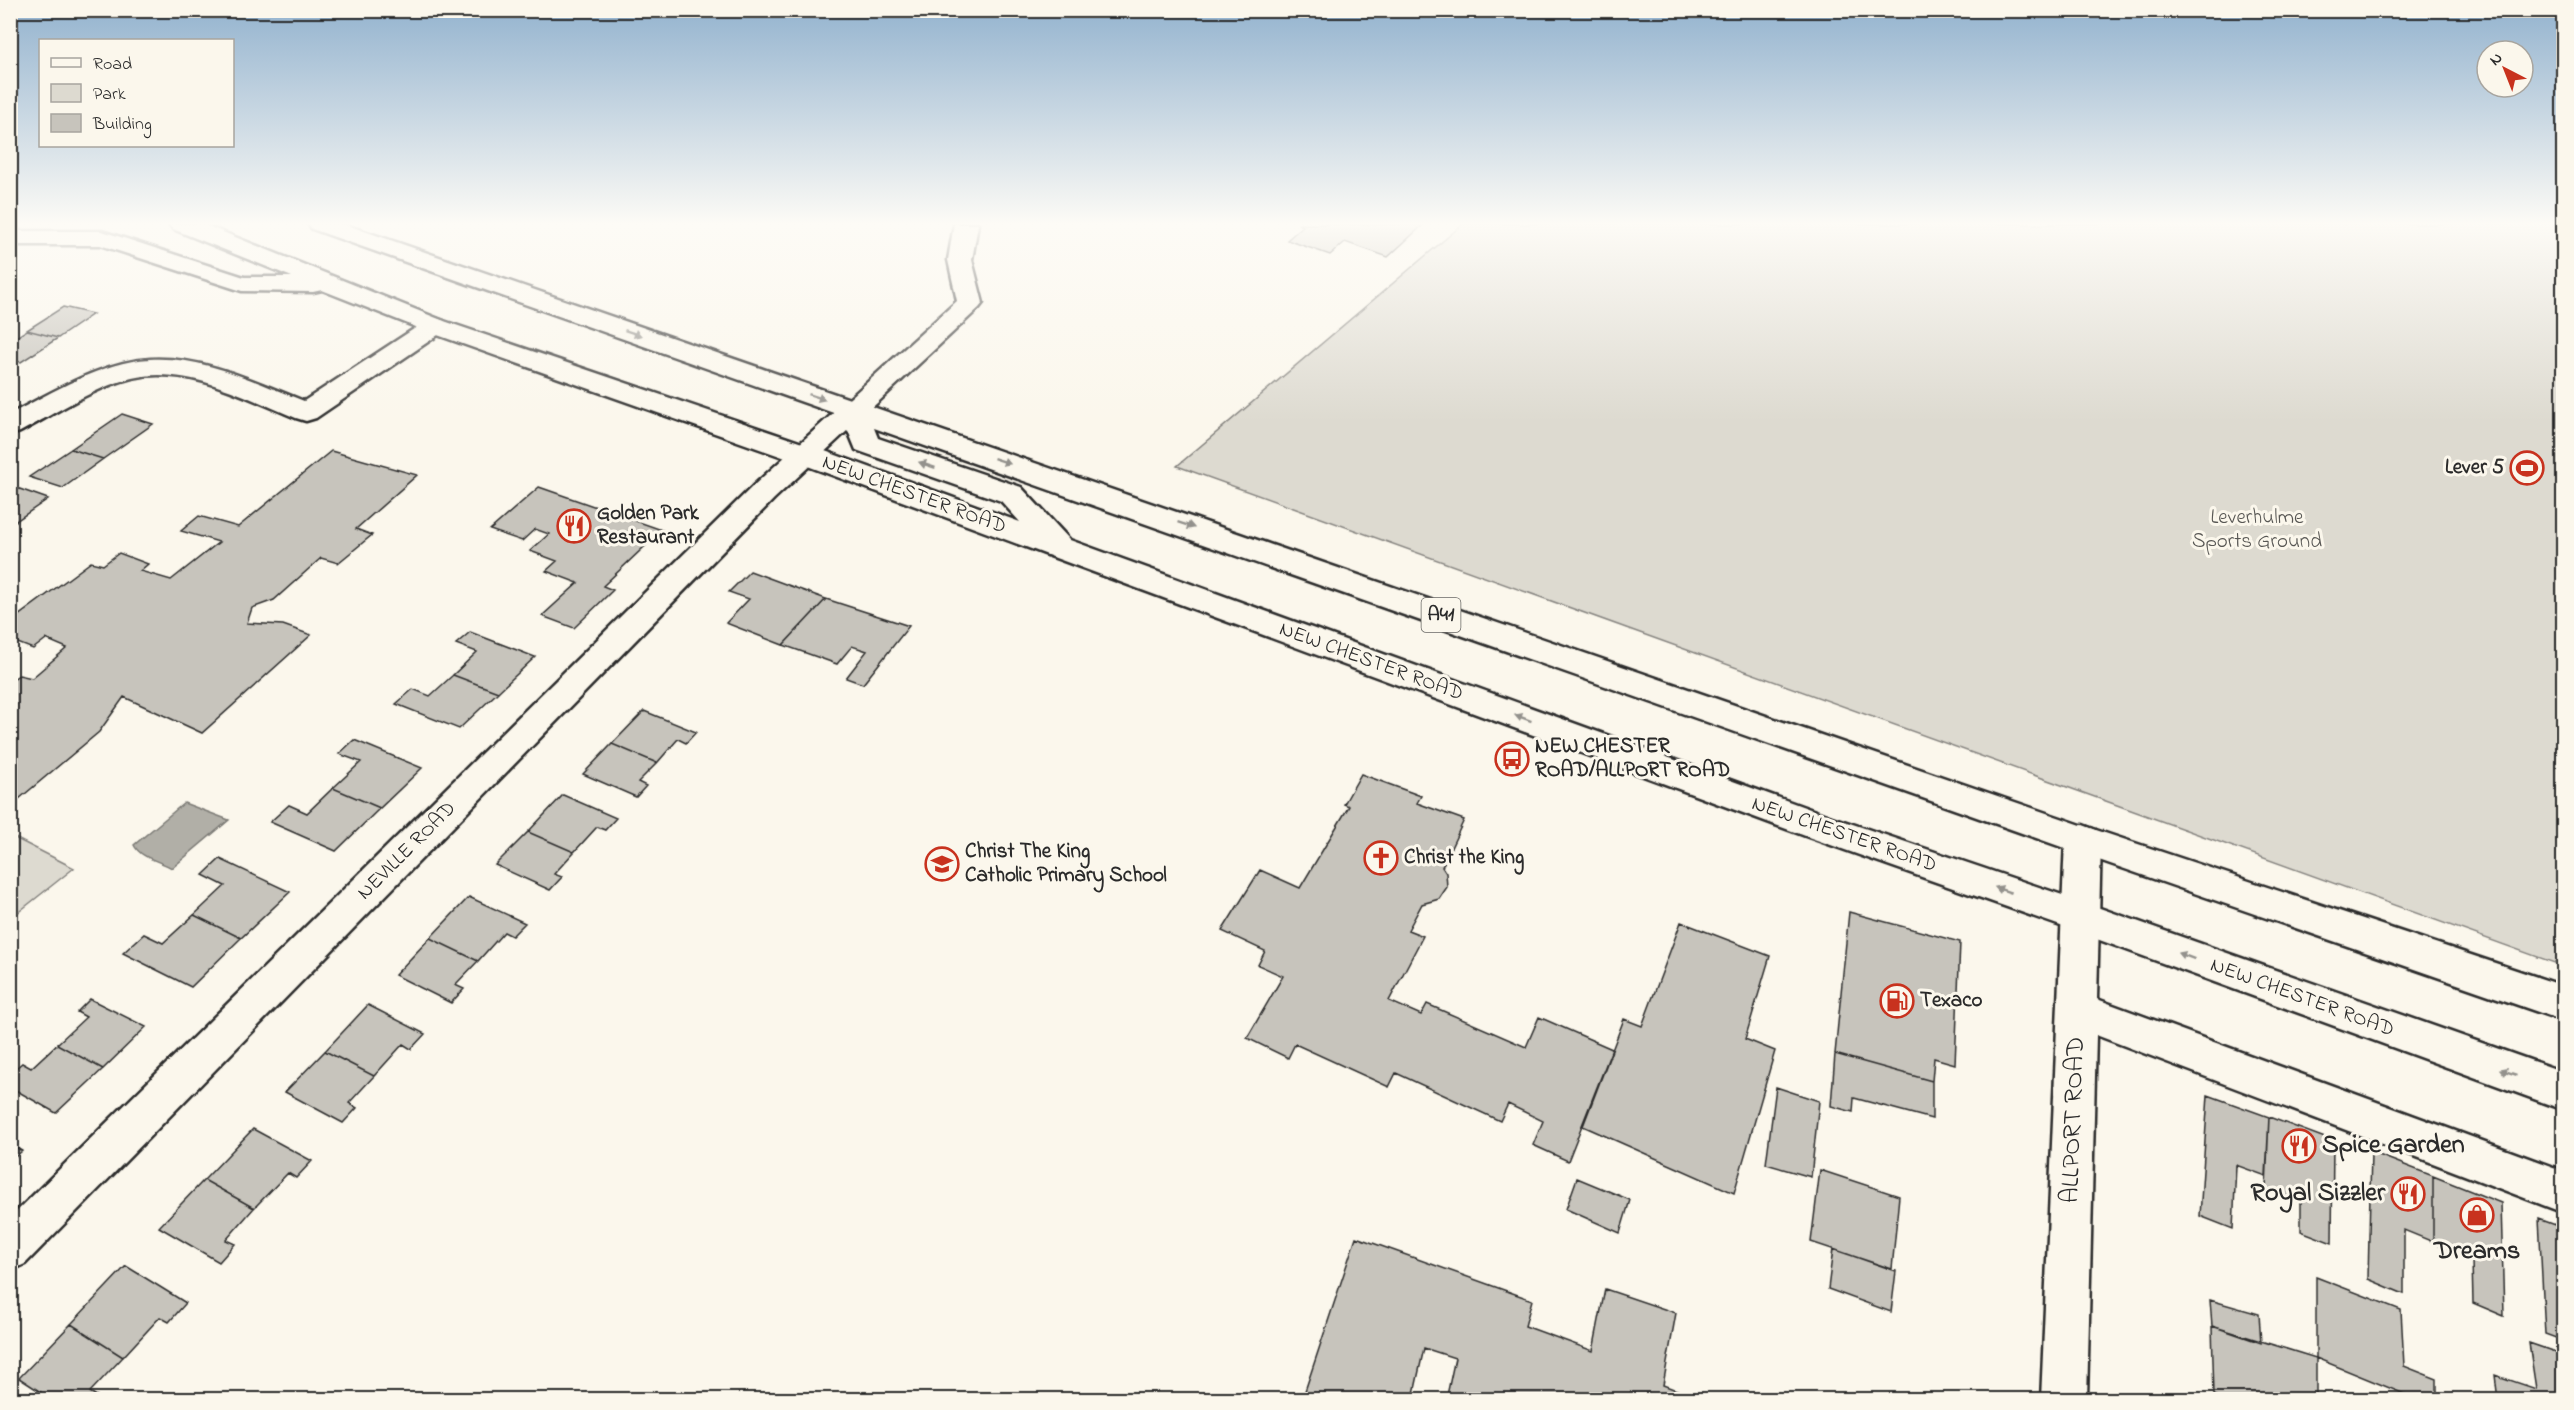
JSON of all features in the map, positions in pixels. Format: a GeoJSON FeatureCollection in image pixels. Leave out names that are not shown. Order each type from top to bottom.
{"type":"FeatureCollection","features":[{"type":"Feature","properties":{"kind":"main road","name":"NEW CHESTER ROAD"},"geometry":{"type":"LineString","coordinates":[[345,290],[435,326],[804,454],[1820,827],[2080,917],[2564,1091]]}},
{"type":"Feature","properties":{"kind":"main road","name":"A41"},"geometry":{"type":"LineString","coordinates":[[509,290],[2083,840],[2564,1004]]}},
{"type":"Feature","properties":{"kind":"main road","name":"NEVILLE ROAD"},"geometry":{"type":"LineString","coordinates":[[10,1249],[804,454],[970,303],[967,290]]}},
{"type":"Feature","properties":{"kind":"main road"},"geometry":{"type":"LineString","coordinates":[[10,426],[77,391],[132,369],[164,368],[201,372],[306,412],[435,326]]}},
{"type":"Feature","properties":{"kind":"main road"},"geometry":{"type":"LineString","coordinates":[[853,410],[866,444],[1011,494],[1061,549]]}},
{"type":"Feature","properties":{"kind":"main road","name":"ALLPORT ROAD"},"geometry":{"type":"LineString","coordinates":[[2064,1400],[2083,840]]}},
{"type":"Feature","properties":{"kind":"main road"},"geometry":{"type":"LineString","coordinates":[[2078,1011],[2564,1192]]}},
{"type":"Feature","properties":{"kind":"green space","name":"Leverhulme Sports Ground"},"geometry":{"type":"Polygon","coordinates":[[[1385,290],[2563,290],[2563,966],[1177,466],[1385,290]]]}},
{"type":"Feature","properties":{"kind":"green space"},"geometry":{"type":"Polygon","coordinates":[[[11,836],[74,868],[11,918],[11,836]]]}},
{"type":"Feature","properties":{"kind":"shaded area"},"geometry":{"type":"Polygon","coordinates":[[[184,803],[229,820],[172,868],[145,856],[134,845],[184,803]]]}},
{"type":"Feature","properties":{"kind":"building"},"geometry":{"type":"Polygon","coordinates":[[[63,307],[93,314],[58,338],[27,330],[63,307]]]}},
{"type":"Feature","properties":{"kind":"building"},"geometry":{"type":"Polygon","coordinates":[[[27,330],[58,338],[21,362],[10,360],[10,341],[27,330]]]}},
{"type":"Feature","properties":{"kind":"building"},"geometry":{"type":"Polygon","coordinates":[[[122,414],[153,424],[103,459],[71,449],[122,414]]]}},
{"type":"Feature","properties":{"kind":"building"},"geometry":{"type":"Polygon","coordinates":[[[71,449],[103,459],[63,488],[29,477],[71,449]]]}},
{"type":"Feature","properties":{"kind":"building"},"geometry":{"type":"Polygon","coordinates":[[[331,451],[417,475],[356,529],[372,535],[338,563],[321,558],[274,600],[252,608],[247,623],[283,625],[311,635],[202,733],[124,697],[99,732],[13,804],[10,803],[10,681],[19,675],[32,678],[67,648],[46,639],[33,649],[10,640],[10,622],[91,562],[103,565],[119,553],[148,564],[140,571],[171,580],[219,542],[181,531],[199,516],[238,527],[331,451]]]}},
{"type":"Feature","properties":{"kind":"building"},"geometry":{"type":"Polygon","coordinates":[[[14,487],[48,499],[10,525],[10,489],[14,487]]]}},
{"type":"Feature","properties":{"kind":"building"},"geometry":{"type":"Polygon","coordinates":[[[539,487],[662,530],[603,586],[613,590],[574,628],[542,616],[578,583],[546,571],[557,561],[530,551],[549,534],[535,529],[522,541],[490,530],[539,487]]]}},
{"type":"Feature","properties":{"kind":"building"},"geometry":{"type":"Polygon","coordinates":[[[750,571],[826,599],[783,645],[726,623],[749,599],[729,592],[750,571]]]}},
{"type":"Feature","properties":{"kind":"building"},"geometry":{"type":"Polygon","coordinates":[[[826,599],[909,626],[863,684],[846,678],[867,651],[852,646],[837,664],[783,645],[826,599]]]}},
{"type":"Feature","properties":{"kind":"building"},"geometry":{"type":"Polygon","coordinates":[[[470,632],[535,657],[498,692],[453,675],[477,652],[456,644],[470,632]]]}},
{"type":"Feature","properties":{"kind":"building"},"geometry":{"type":"Polygon","coordinates":[[[453,675],[498,692],[459,729],[396,704],[413,689],[430,696],[453,675]]]}},
{"type":"Feature","properties":{"kind":"building"},"geometry":{"type":"Polygon","coordinates":[[[644,711],[696,732],[686,743],[678,739],[657,763],[612,744],[644,711]]]}},
{"type":"Feature","properties":{"kind":"building"},"geometry":{"type":"Polygon","coordinates":[[[354,740],[422,768],[380,808],[333,788],[361,762],[339,754],[354,740]]]}},
{"type":"Feature","properties":{"kind":"building"},"geometry":{"type":"Polygon","coordinates":[[[612,744],[657,763],[638,782],[646,786],[636,797],[583,774],[612,744]]]}},
{"type":"Feature","properties":{"kind":"building"},"geometry":{"type":"Polygon","coordinates":[[[1361,774],[1421,796],[1417,803],[1464,820],[1442,867],[1446,873],[1447,887],[1439,899],[1422,904],[1408,930],[1423,936],[1389,1001],[1421,1015],[1427,1004],[1526,1047],[1539,1017],[1612,1049],[1568,1161],[1533,1145],[1543,1121],[1508,1104],[1500,1121],[1396,1073],[1389,1087],[1295,1044],[1288,1058],[1247,1038],[1283,976],[1258,965],[1265,951],[1222,931],[1260,870],[1300,888],[1349,806],[1344,804],[1361,774]]]}},
{"type":"Feature","properties":{"kind":"building"},"geometry":{"type":"Polygon","coordinates":[[[333,788],[380,808],[336,851],[270,822],[289,805],[307,813],[333,788]]]}},
{"type":"Feature","properties":{"kind":"building"},"geometry":{"type":"Polygon","coordinates":[[[563,795],[616,818],[605,830],[597,827],[574,852],[528,832],[563,795]]]}},
{"type":"Feature","properties":{"kind":"building"},"geometry":{"type":"Polygon","coordinates":[[[528,832],[574,852],[554,874],[562,877],[550,890],[495,865],[528,832]]]}},
{"type":"Feature","properties":{"kind":"building"},"geometry":{"type":"Polygon","coordinates":[[[220,859],[290,892],[241,938],[194,915],[225,886],[203,875],[220,859]]]}},
{"type":"Feature","properties":{"kind":"building"},"geometry":{"type":"Polygon","coordinates":[[[469,897],[525,923],[512,936],[504,932],[478,961],[430,938],[469,897]]]}},
{"type":"Feature","properties":{"kind":"building"},"geometry":{"type":"Polygon","coordinates":[[[1849,912],[1960,942],[1955,1064],[1934,1058],[1932,1081],[1835,1054],[1849,912]]]}},
{"type":"Feature","properties":{"kind":"building"},"geometry":{"type":"Polygon","coordinates":[[[194,915],[241,938],[191,987],[123,953],[144,934],[163,943],[194,915]]]}},
{"type":"Feature","properties":{"kind":"building"},"geometry":{"type":"Polygon","coordinates":[[[1681,922],[1770,956],[1745,1039],[1775,1051],[1734,1193],[1583,1126],[1624,1019],[1642,1026],[1681,922]]]}},
{"type":"Feature","properties":{"kind":"building"},"geometry":{"type":"Polygon","coordinates":[[[430,938],[478,961],[455,985],[464,989],[451,1003],[395,975],[430,938]]]}},
{"type":"Feature","properties":{"kind":"building"},"geometry":{"type":"Polygon","coordinates":[[[90,999],[146,1027],[103,1069],[57,1044],[86,1017],[77,1012],[90,999]]]}},
{"type":"Feature","properties":{"kind":"building"},"geometry":{"type":"Polygon","coordinates":[[[368,1005],[425,1034],[411,1049],[403,1044],[374,1076],[325,1051],[368,1005]]]}},
{"type":"Feature","properties":{"kind":"building"},"geometry":{"type":"Polygon","coordinates":[[[57,1044],[103,1069],[56,1113],[10,1087],[10,1073],[22,1063],[31,1068],[57,1044]]]}},
{"type":"Feature","properties":{"kind":"building"},"geometry":{"type":"Polygon","coordinates":[[[325,1051],[374,1076],[349,1103],[357,1108],[343,1123],[285,1092],[325,1051]]]}},
{"type":"Feature","properties":{"kind":"building"},"geometry":{"type":"Polygon","coordinates":[[[1835,1054],[1932,1081],[1932,1119],[1854,1098],[1853,1112],[1831,1106],[1835,1054]]]}},
{"type":"Feature","properties":{"kind":"building"},"geometry":{"type":"Polygon","coordinates":[[[1776,1087],[1819,1101],[1811,1177],[1766,1164],[1776,1087]]]}},
{"type":"Feature","properties":{"kind":"building"},"geometry":{"type":"Polygon","coordinates":[[[2208,1095],[2269,1117],[2266,1176],[2236,1165],[2233,1229],[2200,1216],[2208,1095]]]}},
{"type":"Feature","properties":{"kind":"building"},"geometry":{"type":"Polygon","coordinates":[[[2269,1117],[2333,1141],[2332,1243],[2301,1231],[2301,1202],[2266,1188],[2269,1117]]]}},
{"type":"Feature","properties":{"kind":"building"},"geometry":{"type":"Polygon","coordinates":[[[253,1129],[312,1161],[296,1178],[288,1173],[254,1208],[204,1180],[253,1129]]]}},
{"type":"Feature","properties":{"kind":"building"},"geometry":{"type":"Polygon","coordinates":[[[10,1144],[22,1151],[10,1161],[10,1144]]]}},
{"type":"Feature","properties":{"kind":"building"},"geometry":{"type":"Polygon","coordinates":[[[2371,1152],[2433,1176],[2433,1242],[2404,1230],[2404,1294],[2368,1279],[2371,1152]]]}},
{"type":"Feature","properties":{"kind":"building"},"geometry":{"type":"Polygon","coordinates":[[[1820,1170],[1899,1196],[1892,1269],[1811,1242],[1820,1170]]]}},
{"type":"Feature","properties":{"kind":"building"},"geometry":{"type":"Polygon","coordinates":[[[2433,1176],[2501,1203],[2504,1316],[2473,1303],[2472,1259],[2433,1242],[2433,1176]]]}},
{"type":"Feature","properties":{"kind":"building"},"geometry":{"type":"Polygon","coordinates":[[[1577,1178],[1630,1200],[1620,1233],[1566,1209],[1577,1178]]]}},
{"type":"Feature","properties":{"kind":"building"},"geometry":{"type":"Polygon","coordinates":[[[204,1180],[254,1208],[226,1240],[235,1244],[219,1262],[159,1227],[204,1180]]]}},
{"type":"Feature","properties":{"kind":"building"},"geometry":{"type":"Polygon","coordinates":[[[2539,1219],[2564,1228],[2564,1341],[2545,1334],[2539,1219]]]}},
{"type":"Feature","properties":{"kind":"building"},"geometry":{"type":"Polygon","coordinates":[[[1356,1237],[1532,1300],[1525,1326],[1593,1351],[1605,1289],[1676,1313],[1663,1385],[1703,1400],[1446,1400],[1455,1358],[1424,1348],[1413,1398],[1419,1400],[1302,1400],[1356,1237]]]}},
{"type":"Feature","properties":{"kind":"building"},"geometry":{"type":"Polygon","coordinates":[[[1833,1249],[1896,1271],[1891,1312],[1828,1289],[1833,1249]]]}},
{"type":"Feature","properties":{"kind":"building"},"geometry":{"type":"Polygon","coordinates":[[[126,1266],[186,1303],[169,1322],[160,1317],[123,1357],[71,1324],[126,1266]]]}},
{"type":"Feature","properties":{"kind":"building"},"geometry":{"type":"Polygon","coordinates":[[[2316,1277],[2401,1310],[2404,1366],[2437,1379],[2437,1400],[2419,1400],[2316,1358],[2316,1277]]]}},
{"type":"Feature","properties":{"kind":"building"},"geometry":{"type":"Polygon","coordinates":[[[2210,1300],[2259,1314],[2261,1343],[2212,1326],[2210,1300]]]}},
{"type":"Feature","properties":{"kind":"building"},"geometry":{"type":"Polygon","coordinates":[[[71,1324],[123,1357],[90,1392],[100,1398],[98,1400],[53,1400],[19,1378],[71,1324]]]}},
{"type":"Feature","properties":{"kind":"building"},"geometry":{"type":"Polygon","coordinates":[[[2212,1326],[2316,1358],[2316,1400],[2226,1400],[2214,1395],[2212,1326]]]}},
{"type":"Feature","properties":{"kind":"building"},"geometry":{"type":"Polygon","coordinates":[[[2529,1343],[2564,1355],[2564,1400],[2498,1400],[2495,1375],[2536,1389],[2529,1343]]]}},
{"type":"Feature","properties":{"kind":"place","name":"Lever 5"},"geometry":{"type":"Point","coordinates":[2527,468]}},
{"type":"Feature","properties":{"kind":"place","name":"Golden Park Restaurant"},"geometry":{"type":"Point","coordinates":[574,526]}},
{"type":"Feature","properties":{"kind":"place","name":"NEW CHESTER ROAD/ALLPORT ROAD"},"geometry":{"type":"Point","coordinates":[1512,759]}},
{"type":"Feature","properties":{"kind":"place","name":"Christ the King"},"geometry":{"type":"Point","coordinates":[1381,858]}},
{"type":"Feature","properties":{"kind":"place","name":"Christ The King Catholic Primary School"},"geometry":{"type":"Point","coordinates":[942,864]}},
{"type":"Feature","properties":{"kind":"place","name":"Texaco"},"geometry":{"type":"Point","coordinates":[1897,1001]}},
{"type":"Feature","properties":{"kind":"place","name":"Spice Garden"},"geometry":{"type":"Point","coordinates":[2299,1146]}},
{"type":"Feature","properties":{"kind":"place","name":"Royal Sizzler"},"geometry":{"type":"Point","coordinates":[2408,1194]}},
{"type":"Feature","properties":{"kind":"place","name":"Dreams"},"geometry":{"type":"Point","coordinates":[2477,1215]}}]}
